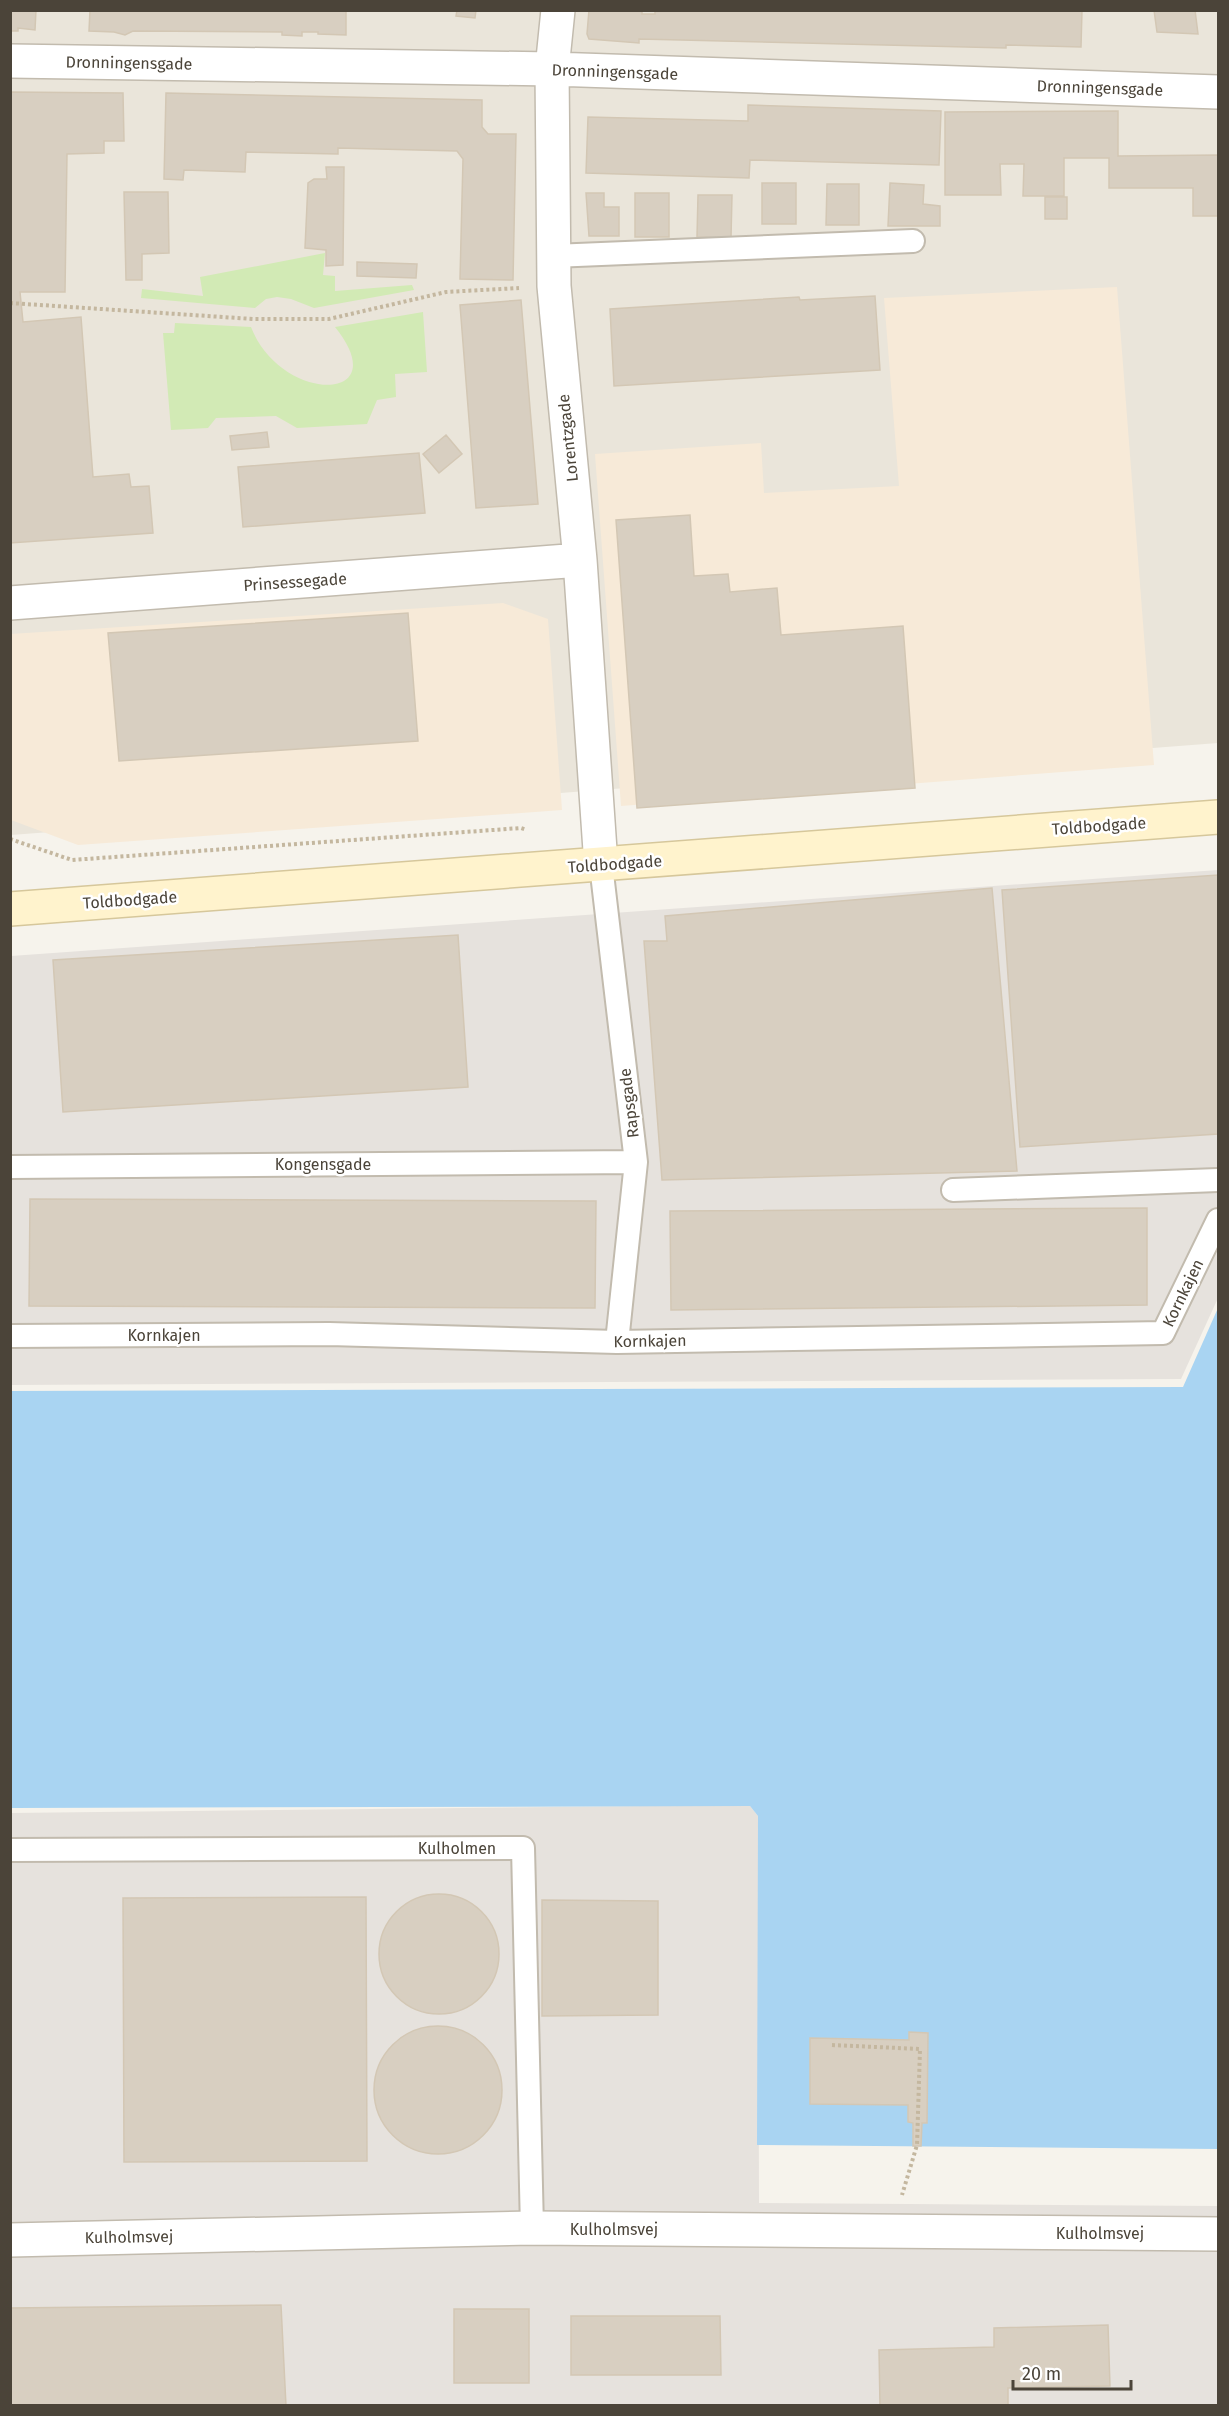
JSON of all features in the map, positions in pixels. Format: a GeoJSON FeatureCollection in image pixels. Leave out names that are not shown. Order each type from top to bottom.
{"type":"FeatureCollection","features":[{"type":"Feature","properties":{"kind":"street","name":"Lorentzgade"},"geometry":{"type":"LineString","coordinates":[[558,10],[552,69],[554,271],[580,560],[602,865]]}},
{"type":"Feature","properties":{"kind":"street","name":"Dronningensgade"},"geometry":{"type":"LineString","coordinates":[[10,61],[552,69],[1218,92]]}},
{"type":"Feature","properties":{"kind":"street","name":"Prinsessegade"},"geometry":{"type":"LineString","coordinates":[[10,603],[580,560]]}},
{"type":"Feature","properties":{"kind":"street","name":"Toldbodgade"},"geometry":{"type":"LineString","coordinates":[[10,909],[1218,817]]}},
{"type":"Feature","properties":{"kind":"street","name":"Kulholmsvej"},"geometry":{"type":"LineString","coordinates":[[10,2240],[532,2228],[1218,2234]]}},
{"type":"Feature","properties":{"kind":"lane"},"geometry":{"type":"LineString","coordinates":[[554,271],[913,241]]}},
{"type":"Feature","properties":{"kind":"lane","name":"Rapsgade"},"geometry":{"type":"LineString","coordinates":[[602,865],[636,1162],[617,1342]]}},
{"type":"Feature","properties":{"kind":"lane","name":"Kongensgade"},"geometry":{"type":"LineString","coordinates":[[10,1167],[636,1162]]}},
{"type":"Feature","properties":{"kind":"lane"},"geometry":{"type":"LineString","coordinates":[[953,1190],[1218,1180]]}},
{"type":"Feature","properties":{"kind":"lane","name":"Kornkajen"},"geometry":{"type":"LineString","coordinates":[[10,1336],[328,1334],[617,1342],[1163,1333],[1218,1220]]}},
{"type":"Feature","properties":{"kind":"lane","name":"Kulholmen"},"geometry":{"type":"LineString","coordinates":[[10,1850],[523,1848],[532,2228]]}},
{"type":"Feature","properties":{"kind":"path"},"geometry":{"type":"LineString","coordinates":[[10,303],[253,319],[329,319],[446,292],[554,271]]}},
{"type":"Feature","properties":{"kind":"path"},"geometry":{"type":"LineString","coordinates":[[10,839],[72,860],[521,828],[531,832]]}},
{"type":"Feature","properties":{"kind":"path"},"geometry":{"type":"LineString","coordinates":[[832,2045],[920,2049],[917,2145],[895,2216],[896,2231]]}},
{"type":"Feature","properties":{"kind":"shaded area"},"geometry":{"type":"Polygon","coordinates":[[[11,11],[1218,11],[1218,743],[11,835],[11,11]]]}},
{"type":"Feature","properties":{"kind":"shaded area"},"geometry":{"type":"Polygon","coordinates":[[[1117,287],[1154,765],[621,806],[595,454],[761,443],[764,493],[899,486],[884,298],[1117,287]]]}},
{"type":"Feature","properties":{"kind":"shaded area"},"geometry":{"type":"Polygon","coordinates":[[[503,603],[548,619],[562,810],[78,845],[11,820],[10,634],[503,603]]]}},
{"type":"Feature","properties":{"kind":"shaded area"},"geometry":{"type":"Polygon","coordinates":[[[1218,870],[1218,1298],[1181,1379],[11,1385],[11,956],[1218,870]]]}},
{"type":"Feature","properties":{"kind":"shaded area"},"geometry":{"type":"Polygon","coordinates":[[[750,1806],[758,1816],[759,2203],[1218,2206],[1218,2405],[11,2405],[10,1813],[750,1806]]]}},
{"type":"Feature","properties":{"kind":"green space"},"geometry":{"type":"Polygon","coordinates":[[[325,253],[323,275],[335,276],[335,291],[412,285],[414,290],[314,308],[291,299],[277,297],[266,299],[255,308],[141,298],[142,289],[203,296],[200,277],[325,253]]]}},
{"type":"Feature","properties":{"kind":"green space"},"geometry":{"type":"Polygon","coordinates":[[[423,312],[427,372],[395,374],[396,397],[377,400],[367,424],[297,428],[276,416],[216,418],[208,428],[171,430],[163,333],[174,333],[175,323],[251,327],[266,352],[286,370],[307,381],[328,385],[344,381],[352,370],[350,352],[335,327],[423,312]]]}},
{"type":"Feature","properties":{"kind":"water"},"geometry":{"type":"Polygon","coordinates":[[[1218,1308],[1218,2149],[757,2145],[758,1816],[750,1806],[11,1808],[10,1391],[1183,1387],[1218,1308]]]}},
{"type":"Feature","properties":{"kind":"building"},"geometry":{"type":"Polygon","coordinates":[[[10,10],[36,10],[35,30],[18,28],[18,31],[10,31],[10,10]]]}},
{"type":"Feature","properties":{"kind":"building"},"geometry":{"type":"Polygon","coordinates":[[[90,10],[346,10],[346,35],[318,34],[318,32],[302,32],[302,36],[282,35],[282,32],[133,31],[125,35],[89,31],[90,10]]]}},
{"type":"Feature","properties":{"kind":"building"},"geometry":{"type":"Polygon","coordinates":[[[457,10],[476,10],[475,18],[456,16],[457,10]]]}},
{"type":"Feature","properties":{"kind":"building"},"geometry":{"type":"Polygon","coordinates":[[[589,10],[642,10],[642,14],[655,14],[655,10],[1082,10],[1081,47],[1006,45],[1006,48],[639,39],[639,43],[589,39],[587,34],[589,10]]]}},
{"type":"Feature","properties":{"kind":"building"},"geometry":{"type":"Polygon","coordinates":[[[1154,10],[1195,10],[1198,34],[1157,32],[1154,10]]]}},
{"type":"Feature","properties":{"kind":"building"},"geometry":{"type":"Polygon","coordinates":[[[10,92],[123,93],[124,141],[104,141],[104,153],[67,154],[65,292],[20,292],[23,322],[81,317],[93,477],[129,474],[131,487],[149,486],[153,533],[10,543],[10,92]]]}},
{"type":"Feature","properties":{"kind":"building"},"geometry":{"type":"Polygon","coordinates":[[[166,93],[482,100],[482,127],[488,134],[516,134],[513,280],[460,279],[463,159],[457,151],[338,148],[338,154],[246,152],[245,172],[184,170],[183,180],[164,179],[166,93]]]}},
{"type":"Feature","properties":{"kind":"building"},"geometry":{"type":"Polygon","coordinates":[[[748,105],[941,111],[939,165],[750,160],[749,178],[586,173],[588,117],[748,121],[748,105]]]}},
{"type":"Feature","properties":{"kind":"building"},"geometry":{"type":"Polygon","coordinates":[[[1118,111],[1118,156],[1218,155],[1218,216],[1193,216],[1193,188],[1109,188],[1109,158],[1064,158],[1064,196],[1023,196],[1024,164],[1000,164],[1001,195],[945,195],[945,112],[1118,111]]]}},
{"type":"Feature","properties":{"kind":"building"},"geometry":{"type":"Polygon","coordinates":[[[326,167],[344,167],[343,265],[326,266],[326,250],[305,248],[308,183],[314,179],[327,179],[326,167]]]}},
{"type":"Feature","properties":{"kind":"building"},"geometry":{"type":"Polygon","coordinates":[[[762,183],[796,183],[796,224],[762,224],[762,183]]]}},
{"type":"Feature","properties":{"kind":"building"},"geometry":{"type":"Polygon","coordinates":[[[890,183],[924,185],[923,204],[940,206],[940,226],[888,226],[890,183]]]}},
{"type":"Feature","properties":{"kind":"building"},"geometry":{"type":"Polygon","coordinates":[[[827,184],[859,184],[859,225],[826,225],[827,184]]]}},
{"type":"Feature","properties":{"kind":"building"},"geometry":{"type":"Polygon","coordinates":[[[124,192],[168,192],[169,253],[142,254],[142,280],[126,280],[124,192]]]}},
{"type":"Feature","properties":{"kind":"building"},"geometry":{"type":"Polygon","coordinates":[[[586,193],[604,193],[604,207],[619,207],[619,236],[589,236],[586,193]]]}},
{"type":"Feature","properties":{"kind":"building"},"geometry":{"type":"Polygon","coordinates":[[[635,193],[669,193],[669,237],[635,237],[635,193]]]}},
{"type":"Feature","properties":{"kind":"building"},"geometry":{"type":"Polygon","coordinates":[[[698,195],[732,195],[731,238],[697,237],[698,195]]]}},
{"type":"Feature","properties":{"kind":"building"},"geometry":{"type":"Polygon","coordinates":[[[1045,197],[1067,197],[1067,219],[1045,219],[1045,197]]]}},
{"type":"Feature","properties":{"kind":"building"},"geometry":{"type":"Polygon","coordinates":[[[357,262],[417,264],[416,278],[357,276],[357,262]]]}},
{"type":"Feature","properties":{"kind":"building"},"geometry":{"type":"Polygon","coordinates":[[[875,296],[880,370],[614,386],[610,309],[799,297],[800,300],[875,296]]]}},
{"type":"Feature","properties":{"kind":"building"},"geometry":{"type":"Polygon","coordinates":[[[521,300],[538,504],[476,508],[460,305],[521,300]]]}},
{"type":"Feature","properties":{"kind":"building"},"geometry":{"type":"Polygon","coordinates":[[[267,432],[269,447],[232,450],[230,436],[267,432]]]}},
{"type":"Feature","properties":{"kind":"building"},"geometry":{"type":"Polygon","coordinates":[[[446,435],[462,454],[439,473],[423,454],[446,435]]]}},
{"type":"Feature","properties":{"kind":"building"},"geometry":{"type":"Polygon","coordinates":[[[419,453],[425,513],[243,527],[238,467],[419,453]]]}},
{"type":"Feature","properties":{"kind":"building"},"geometry":{"type":"Polygon","coordinates":[[[690,515],[694,576],[728,574],[730,592],[777,588],[781,635],[903,626],[915,788],[637,808],[616,520],[690,515]]]}},
{"type":"Feature","properties":{"kind":"building"},"geometry":{"type":"Polygon","coordinates":[[[408,613],[418,741],[119,761],[108,633],[408,613]]]}},
{"type":"Feature","properties":{"kind":"building"},"geometry":{"type":"Polygon","coordinates":[[[1218,875],[1218,1134],[1020,1147],[1002,890],[1218,875]]]}},
{"type":"Feature","properties":{"kind":"building"},"geometry":{"type":"Polygon","coordinates":[[[992,888],[1017,1171],[662,1180],[644,941],[667,941],[665,916],[992,888]]]}},
{"type":"Feature","properties":{"kind":"building"},"geometry":{"type":"Polygon","coordinates":[[[458,935],[468,1087],[63,1112],[53,960],[458,935]]]}},
{"type":"Feature","properties":{"kind":"building"},"geometry":{"type":"Polygon","coordinates":[[[30,1199],[596,1201],[595,1308],[29,1306],[30,1199]]]}},
{"type":"Feature","properties":{"kind":"building"},"geometry":{"type":"Polygon","coordinates":[[[1147,1208],[1147,1305],[671,1310],[670,1211],[1147,1208]]]}},
{"type":"Feature","properties":{"kind":"building"},"geometry":{"type":"Polygon","coordinates":[[[439,1894],[462,1899],[481,1912],[494,1931],[499,1954],[494,1977],[481,1996],[462,2009],[439,2014],[416,2009],[397,1996],[384,1977],[379,1954],[384,1931],[397,1912],[416,1899],[439,1894]]]}},
{"type":"Feature","properties":{"kind":"building"},"geometry":{"type":"Polygon","coordinates":[[[366,1897],[367,2161],[124,2162],[123,1898],[366,1897]]]}},
{"type":"Feature","properties":{"kind":"building"},"geometry":{"type":"Polygon","coordinates":[[[542,1900],[658,1901],[658,2015],[542,2016],[542,1900]]]}},
{"type":"Feature","properties":{"kind":"building"},"geometry":{"type":"Polygon","coordinates":[[[438,2026],[462,2031],[483,2045],[497,2066],[502,2090],[497,2114],[483,2135],[462,2149],[438,2154],[414,2149],[393,2135],[379,2114],[374,2090],[379,2066],[393,2045],[414,2031],[438,2026]]]}},
{"type":"Feature","properties":{"kind":"building"},"geometry":{"type":"Polygon","coordinates":[[[909,2032],[928,2033],[927,2123],[922,2123],[921,2146],[913,2146],[913,2123],[908,2122],[908,2105],[810,2104],[810,2038],[909,2040],[909,2032]]]}},
{"type":"Feature","properties":{"kind":"building"},"geometry":{"type":"Polygon","coordinates":[[[281,2305],[286,2406],[10,2406],[10,2308],[281,2305]]]}},
{"type":"Feature","properties":{"kind":"building"},"geometry":{"type":"Polygon","coordinates":[[[454,2309],[529,2309],[529,2383],[454,2383],[454,2309]]]}},
{"type":"Feature","properties":{"kind":"building"},"geometry":{"type":"Polygon","coordinates":[[[571,2316],[720,2316],[721,2375],[571,2375],[571,2316]]]}},
{"type":"Feature","properties":{"kind":"building"},"geometry":{"type":"Polygon","coordinates":[[[1108,2325],[1110,2386],[1008,2388],[1008,2406],[880,2406],[879,2350],[994,2347],[994,2328],[1108,2325]]]}}]}
